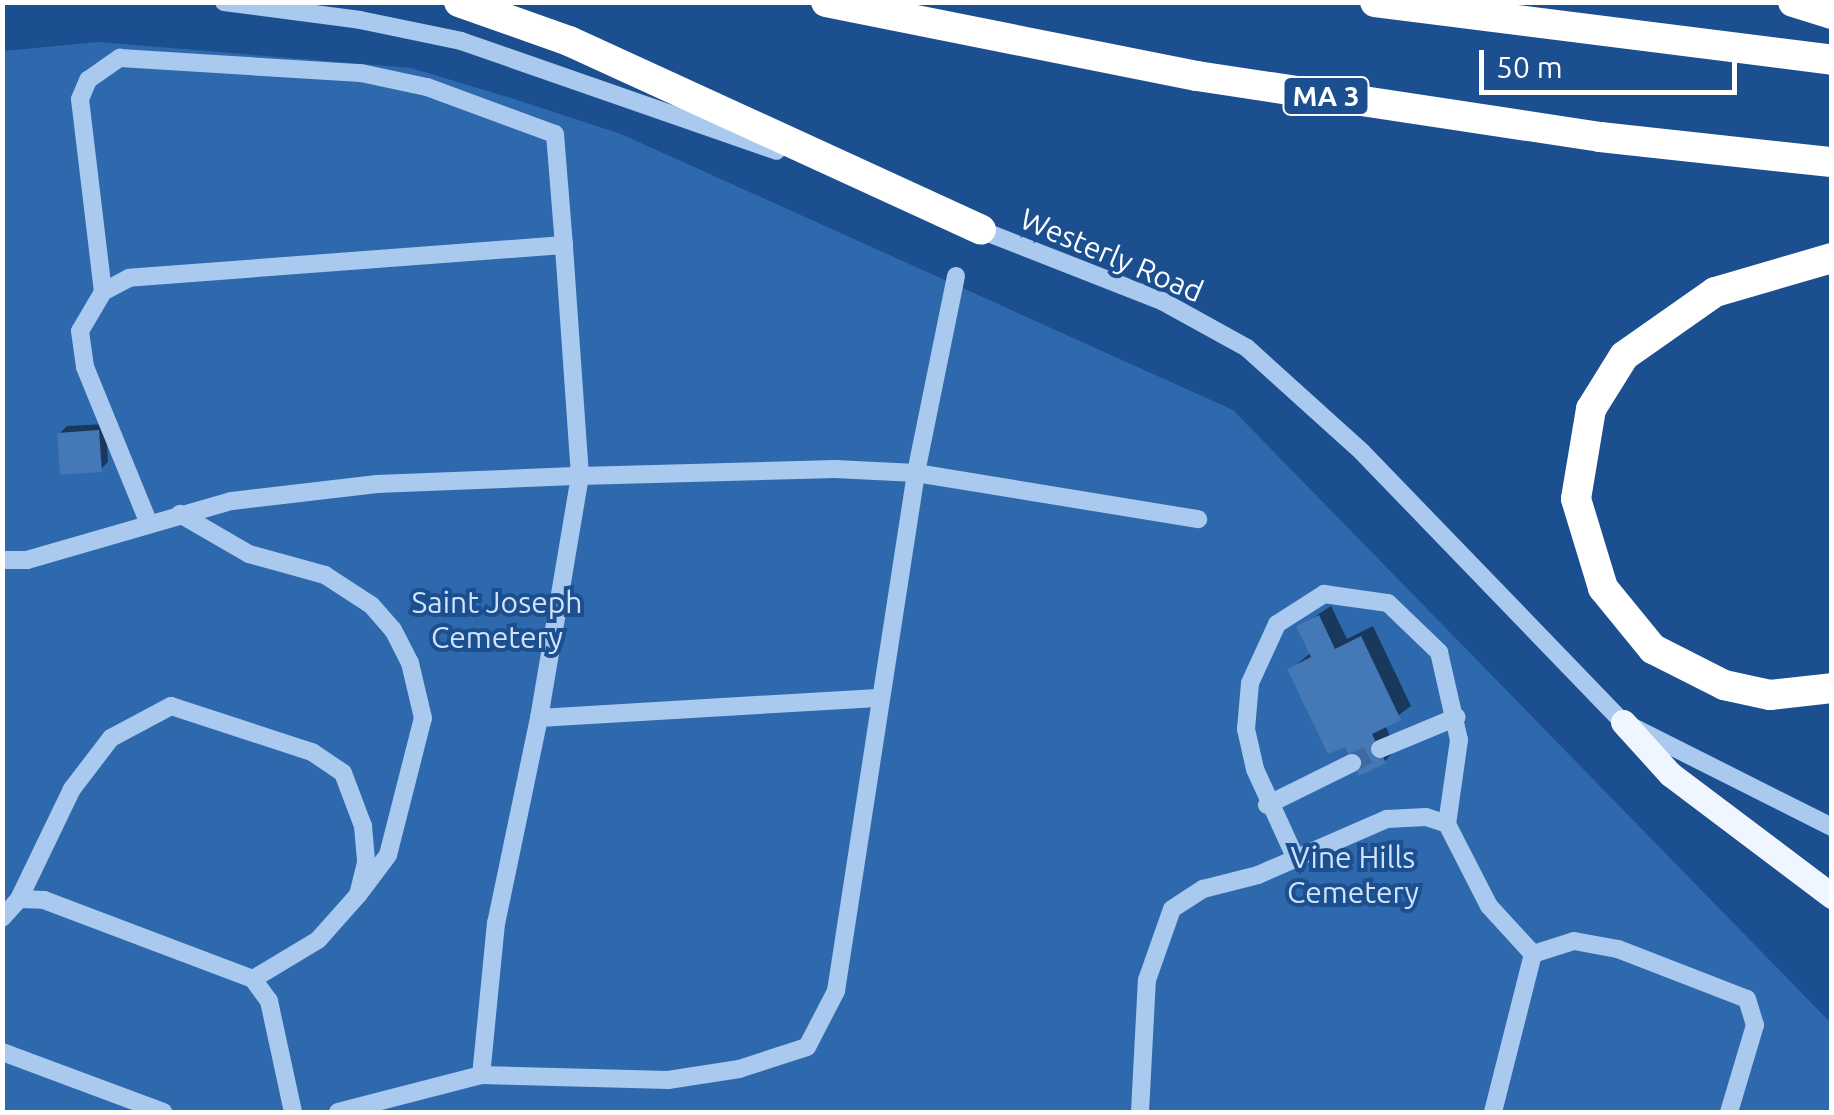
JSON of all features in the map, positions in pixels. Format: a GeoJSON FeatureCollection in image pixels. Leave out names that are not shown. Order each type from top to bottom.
{"type":"FeatureCollection","features":[{"type":"Feature","properties":{"kind":"highway"},"geometry":{"type":"LineString","coordinates":[[459,2],[569,41],[981,230]]}},
{"type":"Feature","properties":{"kind":"highway","name":"MA 3"},"geometry":{"type":"LineString","coordinates":[[826,2],[1197,76],[1600,137],[1832,162]]}},
{"type":"Feature","properties":{"kind":"highway"},"geometry":{"type":"LineString","coordinates":[[1374,2],[1832,60]]}},
{"type":"Feature","properties":{"kind":"highway"},"geometry":{"type":"LineString","coordinates":[[1793,2],[1832,14]]}},
{"type":"Feature","properties":{"kind":"highway"},"geometry":{"type":"LineString","coordinates":[[1832,258],[1716,292],[1683,309],[1624,356],[1591,409],[1576,499],[1603,588],[1653,649],[1724,685],[1770,694],[1832,688]]}},
{"type":"Feature","properties":{"kind":"main road"},"geometry":{"type":"LineString","coordinates":[[1623,722],[1670,774],[1832,896]]}},
{"type":"Feature","properties":{"kind":"street","name":"Westerly Road"},"geometry":{"type":"LineString","coordinates":[[224,2],[360,20],[511,55],[1162,301],[1247,348],[1362,452],[1623,722],[1832,826]]}},
{"type":"Feature","properties":{"kind":"street"},"geometry":{"type":"LineString","coordinates":[[103,292],[80,99],[88,80],[120,58],[361,72],[427,86],[555,134],[580,476],[539,718],[496,923],[481,1075]]}},
{"type":"Feature","properties":{"kind":"street"},"geometry":{"type":"LineString","coordinates":[[148,521],[85,367],[80,331],[103,292],[128,278],[564,245]]}},
{"type":"Feature","properties":{"kind":"street"},"geometry":{"type":"LineString","coordinates":[[338,1112],[481,1075],[668,1080],[739,1068],[807,1047],[836,990],[848,943],[877,698],[956,276]]}},
{"type":"Feature","properties":{"kind":"street"},"geometry":{"type":"LineString","coordinates":[[2,560],[27,560],[180,514],[377,484],[580,476],[835,469],[916,474],[1198,519]]}},
{"type":"Feature","properties":{"kind":"street"},"geometry":{"type":"LineString","coordinates":[[180,514],[249,554],[325,575],[350,589],[394,630],[410,663],[423,718],[420,747],[388,856],[318,940],[253,979]]}},
{"type":"Feature","properties":{"kind":"street"},"geometry":{"type":"LineString","coordinates":[[1296,859],[1267,805],[1246,728],[1250,682],[1277,624],[1324,594],[1388,603],[1414,622],[1439,652],[1457,717],[1447,824],[1489,906],[1533,954]]}},
{"type":"Feature","properties":{"kind":"street"},"geometry":{"type":"LineString","coordinates":[[539,718],[877,698]]}},
{"type":"Feature","properties":{"kind":"street"},"geometry":{"type":"LineString","coordinates":[[2,918],[19,899],[72,790],[111,738],[171,706],[312,752],[343,773],[363,826],[366,864],[358,896]]}},
{"type":"Feature","properties":{"kind":"street"},"geometry":{"type":"LineString","coordinates":[[1380,750],[1457,717]]}},
{"type":"Feature","properties":{"kind":"street"},"geometry":{"type":"LineString","coordinates":[[1267,805],[1352,764]]}},
{"type":"Feature","properties":{"kind":"street"},"geometry":{"type":"LineString","coordinates":[[1140,1112],[1147,980],[1172,910],[1202,889],[1296,859],[1387,820],[1426,817],[1447,824]]}},
{"type":"Feature","properties":{"kind":"street"},"geometry":{"type":"LineString","coordinates":[[19,899],[44,900],[253,979],[268,1001],[293,1112]]}},
{"type":"Feature","properties":{"kind":"street"},"geometry":{"type":"LineString","coordinates":[[1533,954],[1574,941],[1618,949],[1747,999],[1756,1025],[1729,1112]]}},
{"type":"Feature","properties":{"kind":"street"},"geometry":{"type":"LineString","coordinates":[[1493,1112],[1533,954]]}},
{"type":"Feature","properties":{"kind":"street"},"geometry":{"type":"LineString","coordinates":[[2,1052],[163,1112]]}},
{"type":"Feature","properties":{"kind":"green space","name":"Saint Joseph Cemetery"},"geometry":{"type":"Polygon","coordinates":[[[98,42],[411,68],[511,98],[621,134],[1233,410],[1831,1023],[1831,1112],[3,1112],[3,51],[98,42]]]}},
{"type":"Feature","properties":{"kind":"building"},"geometry":{"type":"Polygon","coordinates":[[[99,430],[102,472],[60,475],[57,433],[99,430]]]}},
{"type":"Feature","properties":{"kind":"building"},"geometry":{"type":"Polygon","coordinates":[[[1319,615],[1335,649],[1361,636],[1401,720],[1372,734],[1386,763],[1359,776],[1345,747],[1328,754],[1287,669],[1311,657],[1296,626],[1319,615]]]}},
{"type":"Feature","properties":{"kind":"tunnel"},"geometry":{"type":"LineString","coordinates":[[1352,763],[1380,749]]}},
{"type":"Feature","properties":{"kind":"park label","name":"Vine Hills Cemetery"},"geometry":{"type":"Point","coordinates":[1353,874]}}]}
